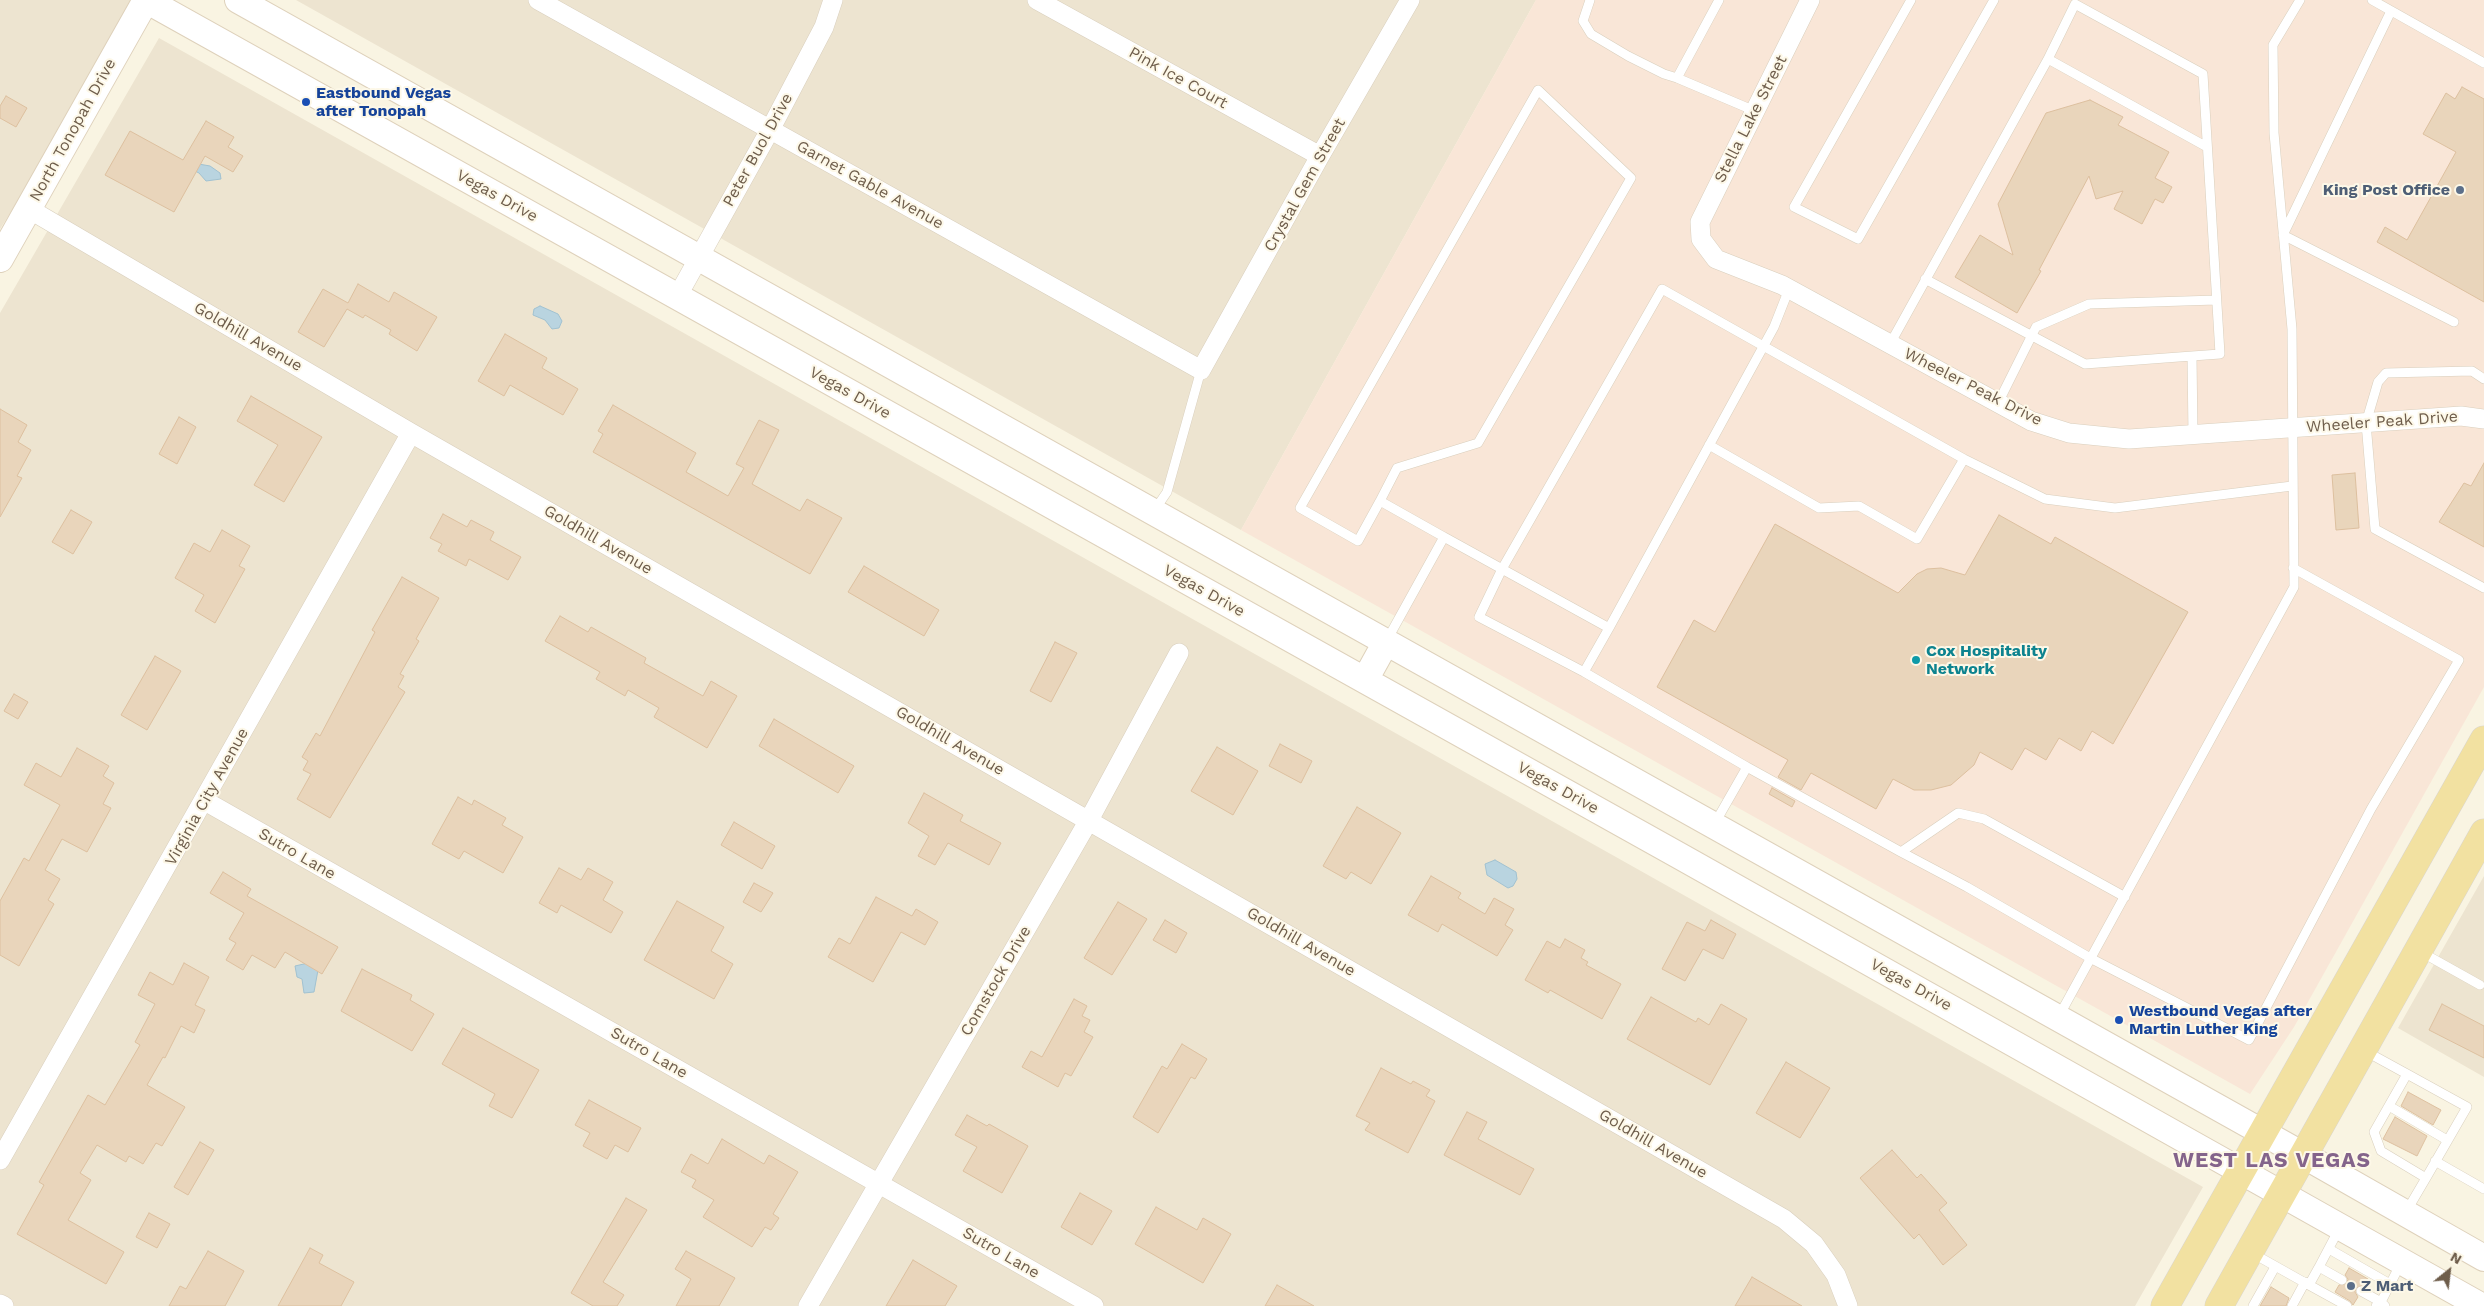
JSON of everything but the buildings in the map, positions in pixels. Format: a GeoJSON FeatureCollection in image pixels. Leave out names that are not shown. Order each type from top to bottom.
{"type":"FeatureCollection","features":[{"type":"Feature","properties":{"kind":"main road","name":"North Tonopah Drive"},"geometry":{"type":"LineString","coordinates":[[0,259],[146,0]]}},
{"type":"Feature","properties":{"kind":"main road","name":"Vegas Drive"},"geometry":{"type":"LineString","coordinates":[[146,0],[2262,1182],[2335,1238],[2402,1261],[2481,1306]]}},
{"type":"Feature","properties":{"kind":"main road"},"geometry":{"type":"LineString","coordinates":[[238,0],[2484,1258]]}},
{"type":"Feature","properties":{"kind":"main road"},"geometry":{"type":"LineString","coordinates":[[1365,680],[1386,642]]}},
{"type":"Feature","properties":{"kind":"main road"},"geometry":{"type":"LineString","coordinates":[[2165,1306],[2262,1182],[2283,1144],[2484,740]]}},
{"type":"Feature","properties":{"kind":"main road"},"geometry":{"type":"LineString","coordinates":[[2223,1305],[2250,1252],[2262,1182],[2283,1144],[2363,1050],[2484,833]]}},
{"type":"Feature","properties":{"kind":"street","name":"Garnet Gable Avenue"},"geometry":{"type":"LineString","coordinates":[[538,0],[1201,370]]}},
{"type":"Feature","properties":{"kind":"street","name":"Peter Buol Drive"},"geometry":{"type":"LineString","coordinates":[[677,297],[770,130],[824,27],[832,0]]}},
{"type":"Feature","properties":{"kind":"street","name":"Pink Ice Court"},"geometry":{"type":"LineString","coordinates":[[1037,0],[1320,156]]}},
{"type":"Feature","properties":{"kind":"street","name":"Crystal Gem Street"},"geometry":{"type":"LineString","coordinates":[[1201,370],[1320,156],[1410,0]]}},
{"type":"Feature","properties":{"kind":"street","name":"Stella Lake Street"},"geometry":{"type":"LineString","coordinates":[[1701,239],[1700,222],[1810,0]]}},
{"type":"Feature","properties":{"kind":"street","name":"Goldhill Avenue"},"geometry":{"type":"LineString","coordinates":[[29,209],[411,433],[1784,1219],[1814,1244],[1836,1275],[1847,1302]]}},
{"type":"Feature","properties":{"kind":"street","name":"Wheeler Peak Drive"},"geometry":{"type":"LineString","coordinates":[[1701,239],[1716,259],[1789,289],[2031,421],[2069,433],[2129,439],[2461,416],[2484,419]]}},
{"type":"Feature","properties":{"kind":"street","name":"Virginia City Avenue"},"geometry":{"type":"LineString","coordinates":[[0,1160],[411,433]]}},
{"type":"Feature","properties":{"kind":"street","name":"Comstock Drive"},"geometry":{"type":"LineString","coordinates":[[808,1306],[1089,820],[1179,653]]}},
{"type":"Feature","properties":{"kind":"street","name":"Sutro Lane"},"geometry":{"type":"LineString","coordinates":[[204,801],[1094,1306]]}},
{"type":"Feature","properties":{"kind":"street"},"geometry":{"type":"LineString","coordinates":[[0,1304],[4,1306]]}},
{"type":"Feature","properties":{"kind":"lane"},"geometry":{"type":"LineString","coordinates":[[1590,0],[1583,21],[1591,34],[1628,56],[1664,74],[1755,111]]}},
{"type":"Feature","properties":{"kind":"lane"},"geometry":{"type":"LineString","coordinates":[[1677,78],[1719,0]]}},
{"type":"Feature","properties":{"kind":"lane"},"geometry":{"type":"LineString","coordinates":[[1911,0],[1794,207],[1858,239],[1994,0]]}},
{"type":"Feature","properties":{"kind":"lane"},"geometry":{"type":"LineString","coordinates":[[2058,1018],[2294,587],[2291,428],[2292,329],[2274,133],[2273,45],[2300,0]]}},
{"type":"Feature","properties":{"kind":"lane"},"geometry":{"type":"LineString","coordinates":[[2372,0],[2484,63]]}},
{"type":"Feature","properties":{"kind":"lane"},"geometry":{"type":"LineString","coordinates":[[1890,344],[1925,280],[2048,59],[2075,4],[2203,74],[2220,354],[2085,364],[1925,280]]}},
{"type":"Feature","properties":{"kind":"lane"},"geometry":{"type":"LineString","coordinates":[[2283,235],[2391,11]]}},
{"type":"Feature","properties":{"kind":"lane"},"geometry":{"type":"LineString","coordinates":[[2048,59],[2207,147]]}},
{"type":"Feature","properties":{"kind":"lane"},"geometry":{"type":"LineString","coordinates":[[1538,90],[1631,178],[1478,443],[1397,468],[1380,501],[1358,541],[1300,508],[1538,90]]}},
{"type":"Feature","properties":{"kind":"lane"},"geometry":{"type":"LineString","coordinates":[[2283,235],[2454,322]]}},
{"type":"Feature","properties":{"kind":"lane"},"geometry":{"type":"LineString","coordinates":[[2292,486],[2115,508],[2045,499],[1964,459],[1662,289],[1502,569],[1479,617],[1584,672],[1748,767],[1967,887],[2092,959],[2249,1040],[2371,809],[2459,660],[2293,568]]}},
{"type":"Feature","properties":{"kind":"lane"},"geometry":{"type":"LineString","coordinates":[[1584,672],[1763,346],[1789,289]]}},
{"type":"Feature","properties":{"kind":"lane"},"geometry":{"type":"LineString","coordinates":[[1998,403],[2036,327],[2089,304],[2216,300]]}},
{"type":"Feature","properties":{"kind":"lane"},"geometry":{"type":"LineString","coordinates":[[2192,356],[2193,434]]}},
{"type":"Feature","properties":{"kind":"lane"},"geometry":{"type":"LineString","coordinates":[[1153,512],[1167,492],[1201,370]]}},
{"type":"Feature","properties":{"kind":"lane"},"geometry":{"type":"LineString","coordinates":[[2484,379],[2472,371],[2386,373],[2378,382],[2366,423],[2375,529],[2484,588]]}},
{"type":"Feature","properties":{"kind":"lane"},"geometry":{"type":"LineString","coordinates":[[1709,445],[1819,508],[1858,506],[1917,539],[1964,459]]}},
{"type":"Feature","properties":{"kind":"lane"},"geometry":{"type":"LineString","coordinates":[[1380,501],[1609,628]]}},
{"type":"Feature","properties":{"kind":"lane"},"geometry":{"type":"LineString","coordinates":[[1386,642],[1444,537]]}},
{"type":"Feature","properties":{"kind":"lane"},"geometry":{"type":"LineString","coordinates":[[1713,825],[1748,767]]}},
{"type":"Feature","properties":{"kind":"lane"},"geometry":{"type":"LineString","coordinates":[[1901,852],[1958,813],[1984,818],[2125,897]]}},
{"type":"Feature","properties":{"kind":"lane"},"geometry":{"type":"LineString","coordinates":[[2418,950],[2480,985]]}},
{"type":"Feature","properties":{"kind":"lane"},"geometry":{"type":"LineString","coordinates":[[2363,1050],[2467,1107],[2406,1214]]}},
{"type":"Feature","properties":{"kind":"lane"},"geometry":{"type":"LineString","coordinates":[[2407,1074],[2374,1132],[2381,1151],[2426,1178]]}},
{"type":"Feature","properties":{"kind":"lane"},"geometry":{"type":"LineString","coordinates":[[2389,1106],[2447,1140]]}},
{"type":"Feature","properties":{"kind":"lane"},"geometry":{"type":"LineString","coordinates":[[2435,1161],[2484,1189]]}},
{"type":"Feature","properties":{"kind":"lane"},"geometry":{"type":"LineString","coordinates":[[2292,1306],[2319,1267],[2335,1238],[2390,1284]]}},
{"type":"Feature","properties":{"kind":"lane"},"geometry":{"type":"LineString","coordinates":[[2250,1252],[2346,1306]]}},
{"type":"Feature","properties":{"kind":"lane"},"geometry":{"type":"LineString","coordinates":[[2361,1292],[2381,1305],[2402,1261]]}},
{"type":"Feature","properties":{"kind":"lane"},"geometry":{"type":"LineString","coordinates":[[2253,1306],[2275,1267]]}},
{"type":"Feature","properties":{"kind":"lane"},"geometry":{"type":"LineString","coordinates":[[2319,1267],[2342,1280]]}},
{"type":"Feature","properties":{"kind":"shaded area"},"geometry":{"type":"Polygon","coordinates":[[[0,0],[146,0],[0,229],[0,0]]]}},
{"type":"Feature","properties":{"kind":"shaded area"},"geometry":{"type":"Polygon","coordinates":[[[296,0],[1536,0],[1241,530],[296,0]]]}},
{"type":"Feature","properties":{"kind":"shaded area"},"geometry":{"type":"Polygon","coordinates":[[[1536,0],[2484,0],[2484,687],[2294,1027],[2250,1094],[1241,530],[1536,0]]]}},
{"type":"Feature","properties":{"kind":"shaded area"},"geometry":{"type":"Polygon","coordinates":[[[159,38],[2203,1187],[2135,1306],[0,1306],[0,313],[159,38]]]}},
{"type":"Feature","properties":{"kind":"shaded area"},"geometry":{"type":"Polygon","coordinates":[[[2484,876],[2484,1077],[2398,1028],[2484,876]]]}},
{"type":"Feature","properties":{"kind":"water"},"geometry":{"type":"Polygon","coordinates":[[[193,163],[210,166],[220,173],[221,179],[206,181],[199,173],[193,170],[193,163]]]}},
{"type":"Feature","properties":{"kind":"water"},"geometry":{"type":"Polygon","coordinates":[[[540,306],[558,314],[562,321],[559,328],[552,329],[545,320],[533,315],[534,309],[540,306]]]}},
{"type":"Feature","properties":{"kind":"water"},"geometry":{"type":"Polygon","coordinates":[[[1495,860],[1516,872],[1517,879],[1513,886],[1508,888],[1487,875],[1485,864],[1495,860]]]}},
{"type":"Feature","properties":{"kind":"water"},"geometry":{"type":"Polygon","coordinates":[[[308,963],[318,970],[314,992],[304,993],[302,979],[297,977],[295,966],[308,963]]]}},
{"type":"Feature","properties":{"kind":"place","name":"Eastbound Vegas after Tonopah"},"geometry":{"type":"Point","coordinates":[306,102]}},
{"type":"Feature","properties":{"kind":"place","name":"King Post Office"},"geometry":{"type":"Point","coordinates":[2460,190]}},
{"type":"Feature","properties":{"kind":"place","name":"Cox Hospitality Network"},"geometry":{"type":"Point","coordinates":[1916,660]}},
{"type":"Feature","properties":{"kind":"place","name":"Westbound Vegas after Martin Luther King"},"geometry":{"type":"Point","coordinates":[2119,1020]}},
{"type":"Feature","properties":{"kind":"place","name":"Z Mart"},"geometry":{"type":"Point","coordinates":[2351,1286]}},
{"type":"Feature","properties":{"kind":"district","name":"WEST LAS VEGAS"},"geometry":{"type":"Point","coordinates":[2272,1161]}}]}
